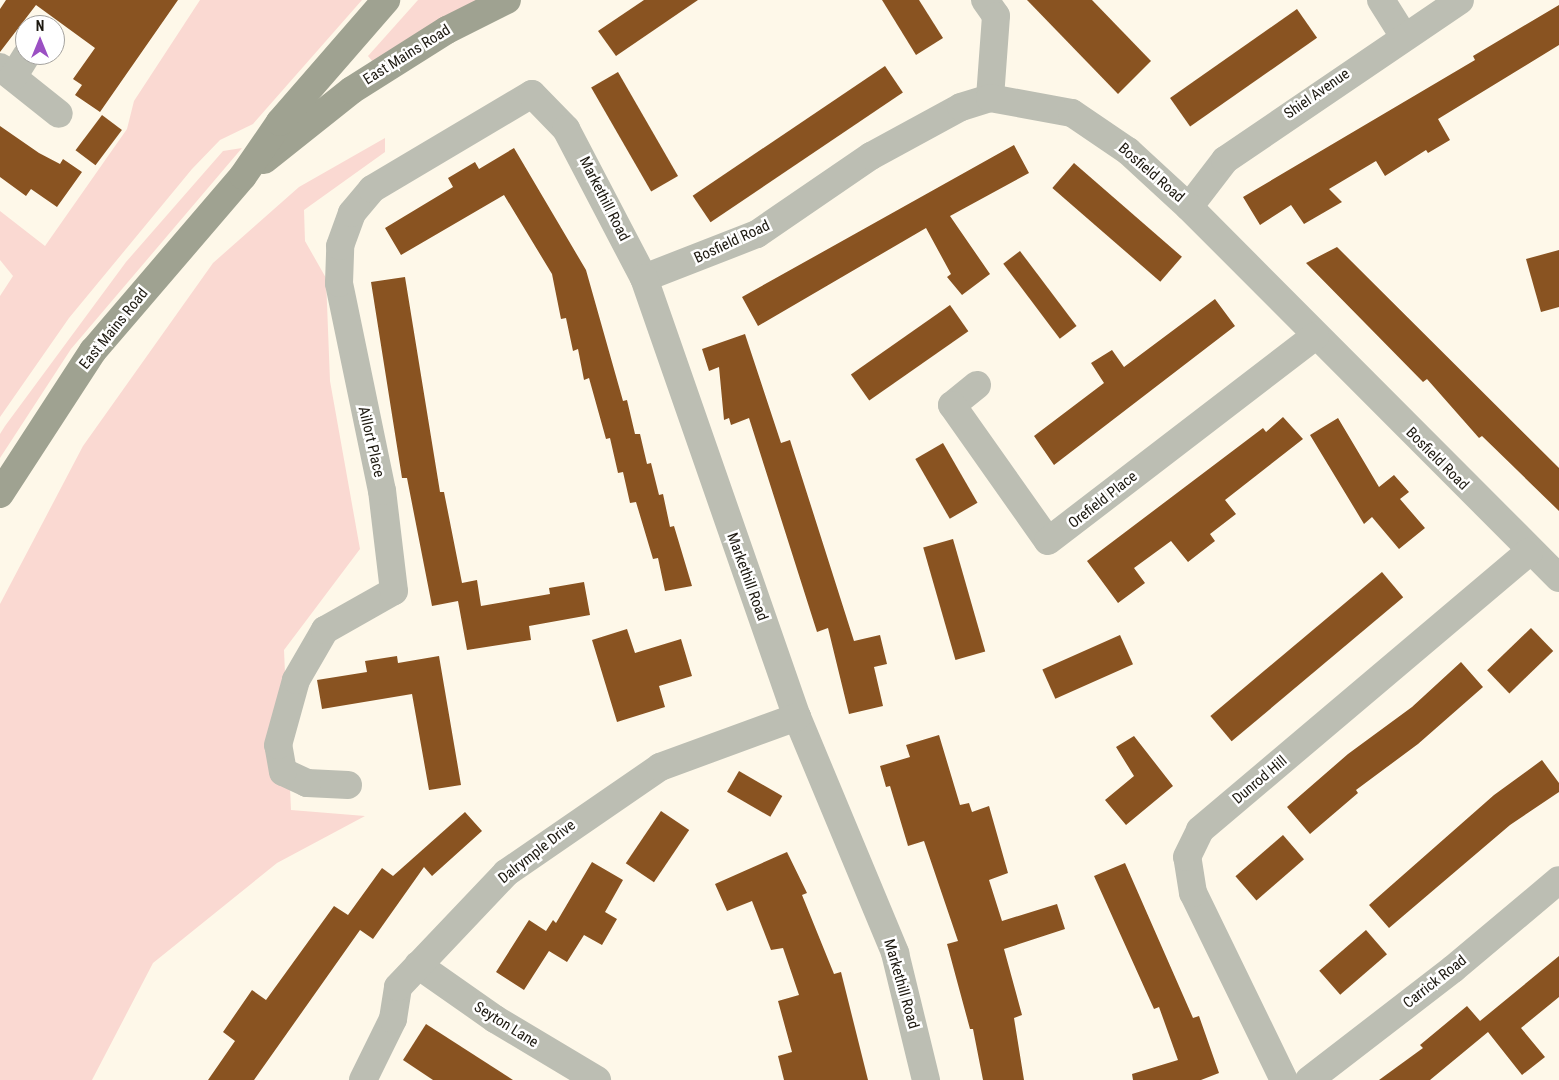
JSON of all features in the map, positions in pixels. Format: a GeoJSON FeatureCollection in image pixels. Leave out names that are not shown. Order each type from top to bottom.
{"type":"FeatureCollection","features":[{"type":"Feature","properties":{"kind":"main road","name":"East Mains Road"},"geometry":{"type":"LineString","coordinates":[[0,494],[92,352],[243,176],[280,122],[386,0]]}},
{"type":"Feature","properties":{"kind":"main road","name":"East Mains Road"},"geometry":{"type":"LineString","coordinates":[[243,176],[352,90],[446,30],[506,0]]}},
{"type":"Feature","properties":{"kind":"street"},"geometry":{"type":"LineString","coordinates":[[985,0],[996,16],[990,98]]}},
{"type":"Feature","properties":{"kind":"street"},"geometry":{"type":"LineString","coordinates":[[1381,0],[1403,35]]}},
{"type":"Feature","properties":{"kind":"street","name":"Shiel Avenue"},"geometry":{"type":"LineString","coordinates":[[1189,207],[1225,160],[1403,35],[1460,0]]}},
{"type":"Feature","properties":{"kind":"street"},"geometry":{"type":"LineString","coordinates":[[13,66],[59,114]]}},
{"type":"Feature","properties":{"kind":"street","name":"Markethill Road"},"geometry":{"type":"LineString","coordinates":[[532,94],[566,128],[644,278],[797,717],[895,954],[926,1080]]}},
{"type":"Feature","properties":{"kind":"street","name":"Aillort Place"},"geometry":{"type":"LineString","coordinates":[[348,785],[307,783],[283,772],[278,745],[296,680],[325,630],[394,592],[382,491],[339,283],[340,246],[352,213],[372,189],[532,94]]}},
{"type":"Feature","properties":{"kind":"street","name":"Bosfield Road"},"geometry":{"type":"LineString","coordinates":[[644,278],[757,234],[888,146],[961,107],[990,98],[1072,113],[1128,151],[1189,207],[1529,552],[1559,578]]}},
{"type":"Feature","properties":{"kind":"street","name":"Orefield Place"},"geometry":{"type":"LineString","coordinates":[[978,385],[952,405],[1048,542],[1316,336]]}},
{"type":"Feature","properties":{"kind":"street","name":"Dunrod Hill"},"geometry":{"type":"LineString","coordinates":[[1284,1080],[1193,893],[1187,857],[1200,830],[1529,552]]}},
{"type":"Feature","properties":{"kind":"street","name":"Dalrymple Drive"},"geometry":{"type":"LineString","coordinates":[[363,1080],[393,1018],[398,987],[506,873],[578,820],[660,767],[797,717]]}},
{"type":"Feature","properties":{"kind":"street","name":"Carrick Road"},"geometry":{"type":"LineString","coordinates":[[1309,1080],[1453,969],[1559,880]]}},
{"type":"Feature","properties":{"kind":"street","name":"Seyton Lane"},"geometry":{"type":"LineString","coordinates":[[418,965],[495,1020],[597,1080]]}},
{"type":"Feature","properties":{"kind":"shaded area"},"geometry":{"type":"Polygon","coordinates":[[[200,0],[362,0],[253,124],[220,140],[192,169],[69,318],[0,417],[0,296],[13,276],[0,260],[0,211],[45,246],[127,129],[134,101],[200,0]]]}},
{"type":"Feature","properties":{"kind":"shaded area"},"geometry":{"type":"Polygon","coordinates":[[[418,0],[483,0],[373,62],[368,56],[418,0]]]}},
{"type":"Feature","properties":{"kind":"shaded area"},"geometry":{"type":"Polygon","coordinates":[[[385,138],[385,152],[304,210],[305,241],[326,278],[330,381],[360,549],[284,650],[291,810],[365,816],[277,863],[153,963],[92,1080],[0,1080],[0,604],[83,446],[213,263],[299,187],[385,138]]]}},
{"type":"Feature","properties":{"kind":"shaded area"},"geometry":{"type":"Polygon","coordinates":[[[242,148],[71,349],[0,458],[0,434],[5,426],[126,262],[223,151],[242,148]]]}},
{"type":"Feature","properties":{"kind":"building"},"geometry":{"type":"Polygon","coordinates":[[[6,0],[178,0],[100,112],[75,95],[82,85],[73,79],[95,48],[65,26],[65,15],[50,15],[36,5],[28,15],[15,15],[15,32],[0,52],[0,9],[6,0]]]}},
{"type":"Feature","properties":{"kind":"building"},"geometry":{"type":"Polygon","coordinates":[[[644,0],[698,0],[616,56],[598,31],[644,0]]]}},
{"type":"Feature","properties":{"kind":"building"},"geometry":{"type":"Polygon","coordinates":[[[882,0],[919,0],[943,38],[916,55],[882,0]]]}},
{"type":"Feature","properties":{"kind":"building"},"geometry":{"type":"Polygon","coordinates":[[[1027,0],[1092,0],[1151,61],[1118,94],[1027,0]]]}},
{"type":"Feature","properties":{"kind":"building"},"geometry":{"type":"Polygon","coordinates":[[[1559,5],[1559,45],[1438,119],[1450,140],[1428,153],[1426,150],[1385,176],[1376,161],[1329,189],[1342,202],[1304,224],[1291,205],[1260,225],[1243,197],[1475,60],[1473,56],[1559,5]]]}},
{"type":"Feature","properties":{"kind":"building"},"geometry":{"type":"Polygon","coordinates":[[[1297,9],[1317,38],[1190,127],[1170,98],[1297,9]]]}},
{"type":"Feature","properties":{"kind":"building"},"geometry":{"type":"Polygon","coordinates":[[[885,66],[903,93],[711,222],[693,196],[885,66]]]}},
{"type":"Feature","properties":{"kind":"building"},"geometry":{"type":"Polygon","coordinates":[[[618,72],[678,176],[651,191],[591,88],[618,72]]]}},
{"type":"Feature","properties":{"kind":"building"},"geometry":{"type":"Polygon","coordinates":[[[102,115],[122,130],[95,165],[76,150],[102,115]]]}},
{"type":"Feature","properties":{"kind":"building"},"geometry":{"type":"Polygon","coordinates":[[[0,126],[39,153],[60,164],[63,159],[82,172],[57,207],[31,189],[26,196],[0,177],[0,126]]]}},
{"type":"Feature","properties":{"kind":"building"},"geometry":{"type":"Polygon","coordinates":[[[1014,145],[1029,173],[950,216],[990,274],[962,295],[947,277],[951,274],[926,228],[758,326],[742,297],[1014,145]]]}},
{"type":"Feature","properties":{"kind":"building"},"geometry":{"type":"Polygon","coordinates":[[[514,148],[586,270],[623,401],[627,400],[635,434],[640,434],[647,464],[651,463],[659,495],[663,494],[670,527],[674,526],[692,586],[665,591],[658,558],[653,559],[636,502],[630,503],[623,472],[618,473],[610,438],[606,439],[589,378],[584,380],[578,349],[573,351],[566,318],[561,319],[552,274],[504,195],[401,255],[385,228],[453,187],[448,178],[475,162],[479,169],[514,148]]]}},
{"type":"Feature","properties":{"kind":"building"},"geometry":{"type":"Polygon","coordinates":[[[1074,163],[1182,257],[1160,282],[1052,188],[1074,163]]]}},
{"type":"Feature","properties":{"kind":"building"},"geometry":{"type":"Polygon","coordinates":[[[1337,247],[1559,468],[1559,511],[1482,436],[1479,438],[1427,379],[1423,382],[1306,263],[1337,247]]]}},
{"type":"Feature","properties":{"kind":"building"},"geometry":{"type":"Polygon","coordinates":[[[1559,250],[1559,307],[1541,312],[1526,259],[1559,250]]]}},
{"type":"Feature","properties":{"kind":"building"},"geometry":{"type":"Polygon","coordinates":[[[1020,251],[1077,326],[1060,339],[1003,264],[1020,251]]]}},
{"type":"Feature","properties":{"kind":"building"},"geometry":{"type":"Polygon","coordinates":[[[405,277],[440,492],[444,492],[462,583],[477,580],[481,606],[550,594],[549,588],[584,582],[590,615],[529,626],[531,640],[467,650],[458,601],[432,606],[407,478],[402,478],[371,282],[405,277]]]}},
{"type":"Feature","properties":{"kind":"building"},"geometry":{"type":"Polygon","coordinates":[[[1215,299],[1235,326],[1054,465],[1034,436],[1104,383],[1091,363],[1112,350],[1124,367],[1215,299]]]}},
{"type":"Feature","properties":{"kind":"building"},"geometry":{"type":"Polygon","coordinates":[[[950,305],[968,331],[869,401],[851,374],[950,305]]]}},
{"type":"Feature","properties":{"kind":"building"},"geometry":{"type":"Polygon","coordinates":[[[745,334],[781,443],[790,440],[854,641],[880,635],[887,664],[874,667],[883,706],[849,714],[828,628],[817,632],[749,418],[731,425],[729,418],[724,420],[719,367],[709,371],[702,349],[745,334]]]}},
{"type":"Feature","properties":{"kind":"building"},"geometry":{"type":"Polygon","coordinates":[[[1283,417],[1303,439],[1225,500],[1236,514],[1210,534],[1215,541],[1188,562],[1171,541],[1134,568],[1145,583],[1118,603],[1087,561],[1263,428],[1266,432],[1283,417]]]}},
{"type":"Feature","properties":{"kind":"building"},"geometry":{"type":"Polygon","coordinates":[[[1338,418],[1379,487],[1394,475],[1409,492],[1400,499],[1425,528],[1399,549],[1372,517],[1364,524],[1310,435],[1338,418]]]}},
{"type":"Feature","properties":{"kind":"building"},"geometry":{"type":"Polygon","coordinates":[[[943,443],[978,503],[950,519],[915,459],[943,443]]]}},
{"type":"Feature","properties":{"kind":"building"},"geometry":{"type":"Polygon","coordinates":[[[953,539],[985,651],[955,660],[923,548],[953,539]]]}},
{"type":"Feature","properties":{"kind":"building"},"geometry":{"type":"Polygon","coordinates":[[[1382,572],[1403,597],[1232,741],[1210,716],[1382,572]]]}},
{"type":"Feature","properties":{"kind":"building"},"geometry":{"type":"Polygon","coordinates":[[[1531,628],[1553,651],[1509,693],[1487,670],[1531,628]]]}},
{"type":"Feature","properties":{"kind":"building"},"geometry":{"type":"Polygon","coordinates":[[[627,629],[635,653],[681,639],[692,676],[659,686],[665,707],[617,722],[592,640],[627,629]]]}},
{"type":"Feature","properties":{"kind":"building"},"geometry":{"type":"Polygon","coordinates":[[[1120,635],[1133,664],[1055,699],[1042,670],[1120,635]]]}},
{"type":"Feature","properties":{"kind":"building"},"geometry":{"type":"Polygon","coordinates":[[[397,656],[398,663],[439,656],[461,785],[429,790],[412,694],[322,709],[317,680],[367,672],[365,661],[397,656]]]}},
{"type":"Feature","properties":{"kind":"building"},"geometry":{"type":"Polygon","coordinates":[[[1461,662],[1483,687],[1418,744],[1356,790],[1358,793],[1310,834],[1287,807],[1348,754],[1412,707],[1461,662]]]}},
{"type":"Feature","properties":{"kind":"building"},"geometry":{"type":"Polygon","coordinates":[[[939,735],[960,805],[969,803],[972,812],[989,806],[1008,873],[989,880],[1002,921],[1057,904],[1065,929],[1004,949],[1022,1015],[1014,1018],[1024,1080],[983,1080],[973,1029],[970,1029],[947,944],[958,941],[924,841],[908,846],[890,786],[886,787],[880,766],[910,757],[906,745],[939,735]]]}},
{"type":"Feature","properties":{"kind":"building"},"geometry":{"type":"Polygon","coordinates":[[[1134,736],[1173,786],[1126,825],[1105,800],[1134,776],[1116,747],[1134,736]]]}},
{"type":"Feature","properties":{"kind":"building"},"geometry":{"type":"Polygon","coordinates":[[[1542,760],[1559,783],[1559,792],[1510,825],[1389,928],[1369,905],[1494,795],[1542,760]]]}},
{"type":"Feature","properties":{"kind":"building"},"geometry":{"type":"Polygon","coordinates":[[[739,771],[782,796],[770,817],[727,792],[739,771]]]}},
{"type":"Feature","properties":{"kind":"building"},"geometry":{"type":"Polygon","coordinates":[[[661,811],[689,830],[654,882],[626,863],[661,811]]]}},
{"type":"Feature","properties":{"kind":"building"},"geometry":{"type":"Polygon","coordinates":[[[465,812],[482,831],[432,876],[424,867],[373,939],[360,930],[254,1080],[208,1080],[235,1041],[223,1032],[252,990],[266,1000],[334,906],[348,915],[382,868],[393,876],[465,812]]]}},
{"type":"Feature","properties":{"kind":"building"},"geometry":{"type":"Polygon","coordinates":[[[1283,835],[1304,859],[1256,900],[1235,876],[1283,835]]]}},
{"type":"Feature","properties":{"kind":"building"},"geometry":{"type":"Polygon","coordinates":[[[787,852],[807,893],[802,895],[834,974],[841,972],[868,1080],[784,1080],[778,1056],[792,1052],[778,1001],[799,995],[783,948],[771,950],[752,901],[727,911],[715,884],[787,852]]]}},
{"type":"Feature","properties":{"kind":"building"},"geometry":{"type":"Polygon","coordinates":[[[592,862],[623,880],[605,912],[617,919],[602,945],[584,935],[567,962],[549,951],[524,990],[496,972],[529,920],[546,931],[553,920],[556,923],[592,862]]]}},
{"type":"Feature","properties":{"kind":"building"},"geometry":{"type":"Polygon","coordinates":[[[1125,863],[1193,1018],[1199,1016],[1219,1073],[1201,1080],[1133,1080],[1132,1074],[1178,1060],[1159,1007],[1154,1009],[1094,876],[1125,863]]]}},
{"type":"Feature","properties":{"kind":"building"},"geometry":{"type":"Polygon","coordinates":[[[1366,930],[1387,954],[1340,995],[1319,971],[1366,930]]]}},
{"type":"Feature","properties":{"kind":"building"},"geometry":{"type":"Polygon","coordinates":[[[1559,956],[1559,997],[1521,1028],[1545,1057],[1522,1075],[1488,1032],[1430,1080],[1379,1080],[1423,1048],[1420,1045],[1467,1006],[1480,1021],[1559,956]]]}},
{"type":"Feature","properties":{"kind":"building"},"geometry":{"type":"Polygon","coordinates":[[[426,1024],[513,1080],[433,1080],[403,1060],[426,1024]]]}}]}
